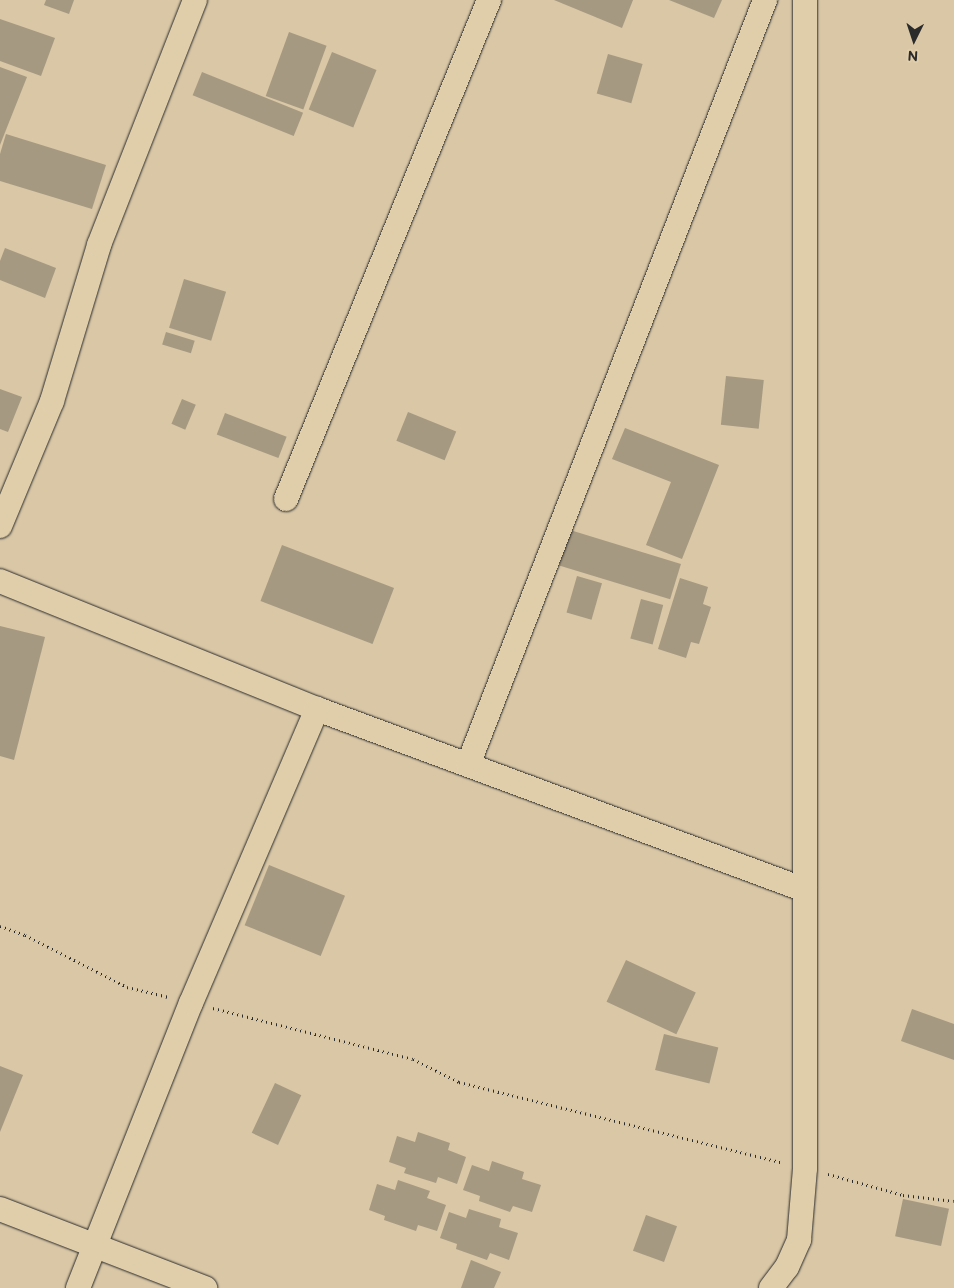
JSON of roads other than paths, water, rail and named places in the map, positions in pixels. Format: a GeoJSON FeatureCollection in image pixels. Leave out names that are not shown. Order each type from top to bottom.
{"type":"FeatureCollection","features":[{"type":"Feature","properties":{"kind":"street"},"geometry":{"type":"LineString","coordinates":[[0,526],[52,400],[99,245],[195,0]]}},
{"type":"Feature","properties":{"kind":"street"},"geometry":{"type":"LineString","coordinates":[[286,499],[489,0]]}},
{"type":"Feature","properties":{"kind":"street"},"geometry":{"type":"LineString","coordinates":[[468,765],[766,0]]}},
{"type":"Feature","properties":{"kind":"street"},"geometry":{"type":"LineString","coordinates":[[771,1288],[787,1268],[799,1240],[805,1168],[805,0]]}},
{"type":"Feature","properties":{"kind":"street"},"geometry":{"type":"LineString","coordinates":[[0,581],[317,709],[805,890]]}},
{"type":"Feature","properties":{"kind":"street"},"geometry":{"type":"LineString","coordinates":[[78,1288],[191,1003],[317,709]]}},
{"type":"Feature","properties":{"kind":"street"},"geometry":{"type":"LineString","coordinates":[[0,1209],[94,1247],[205,1288]]}}]}
